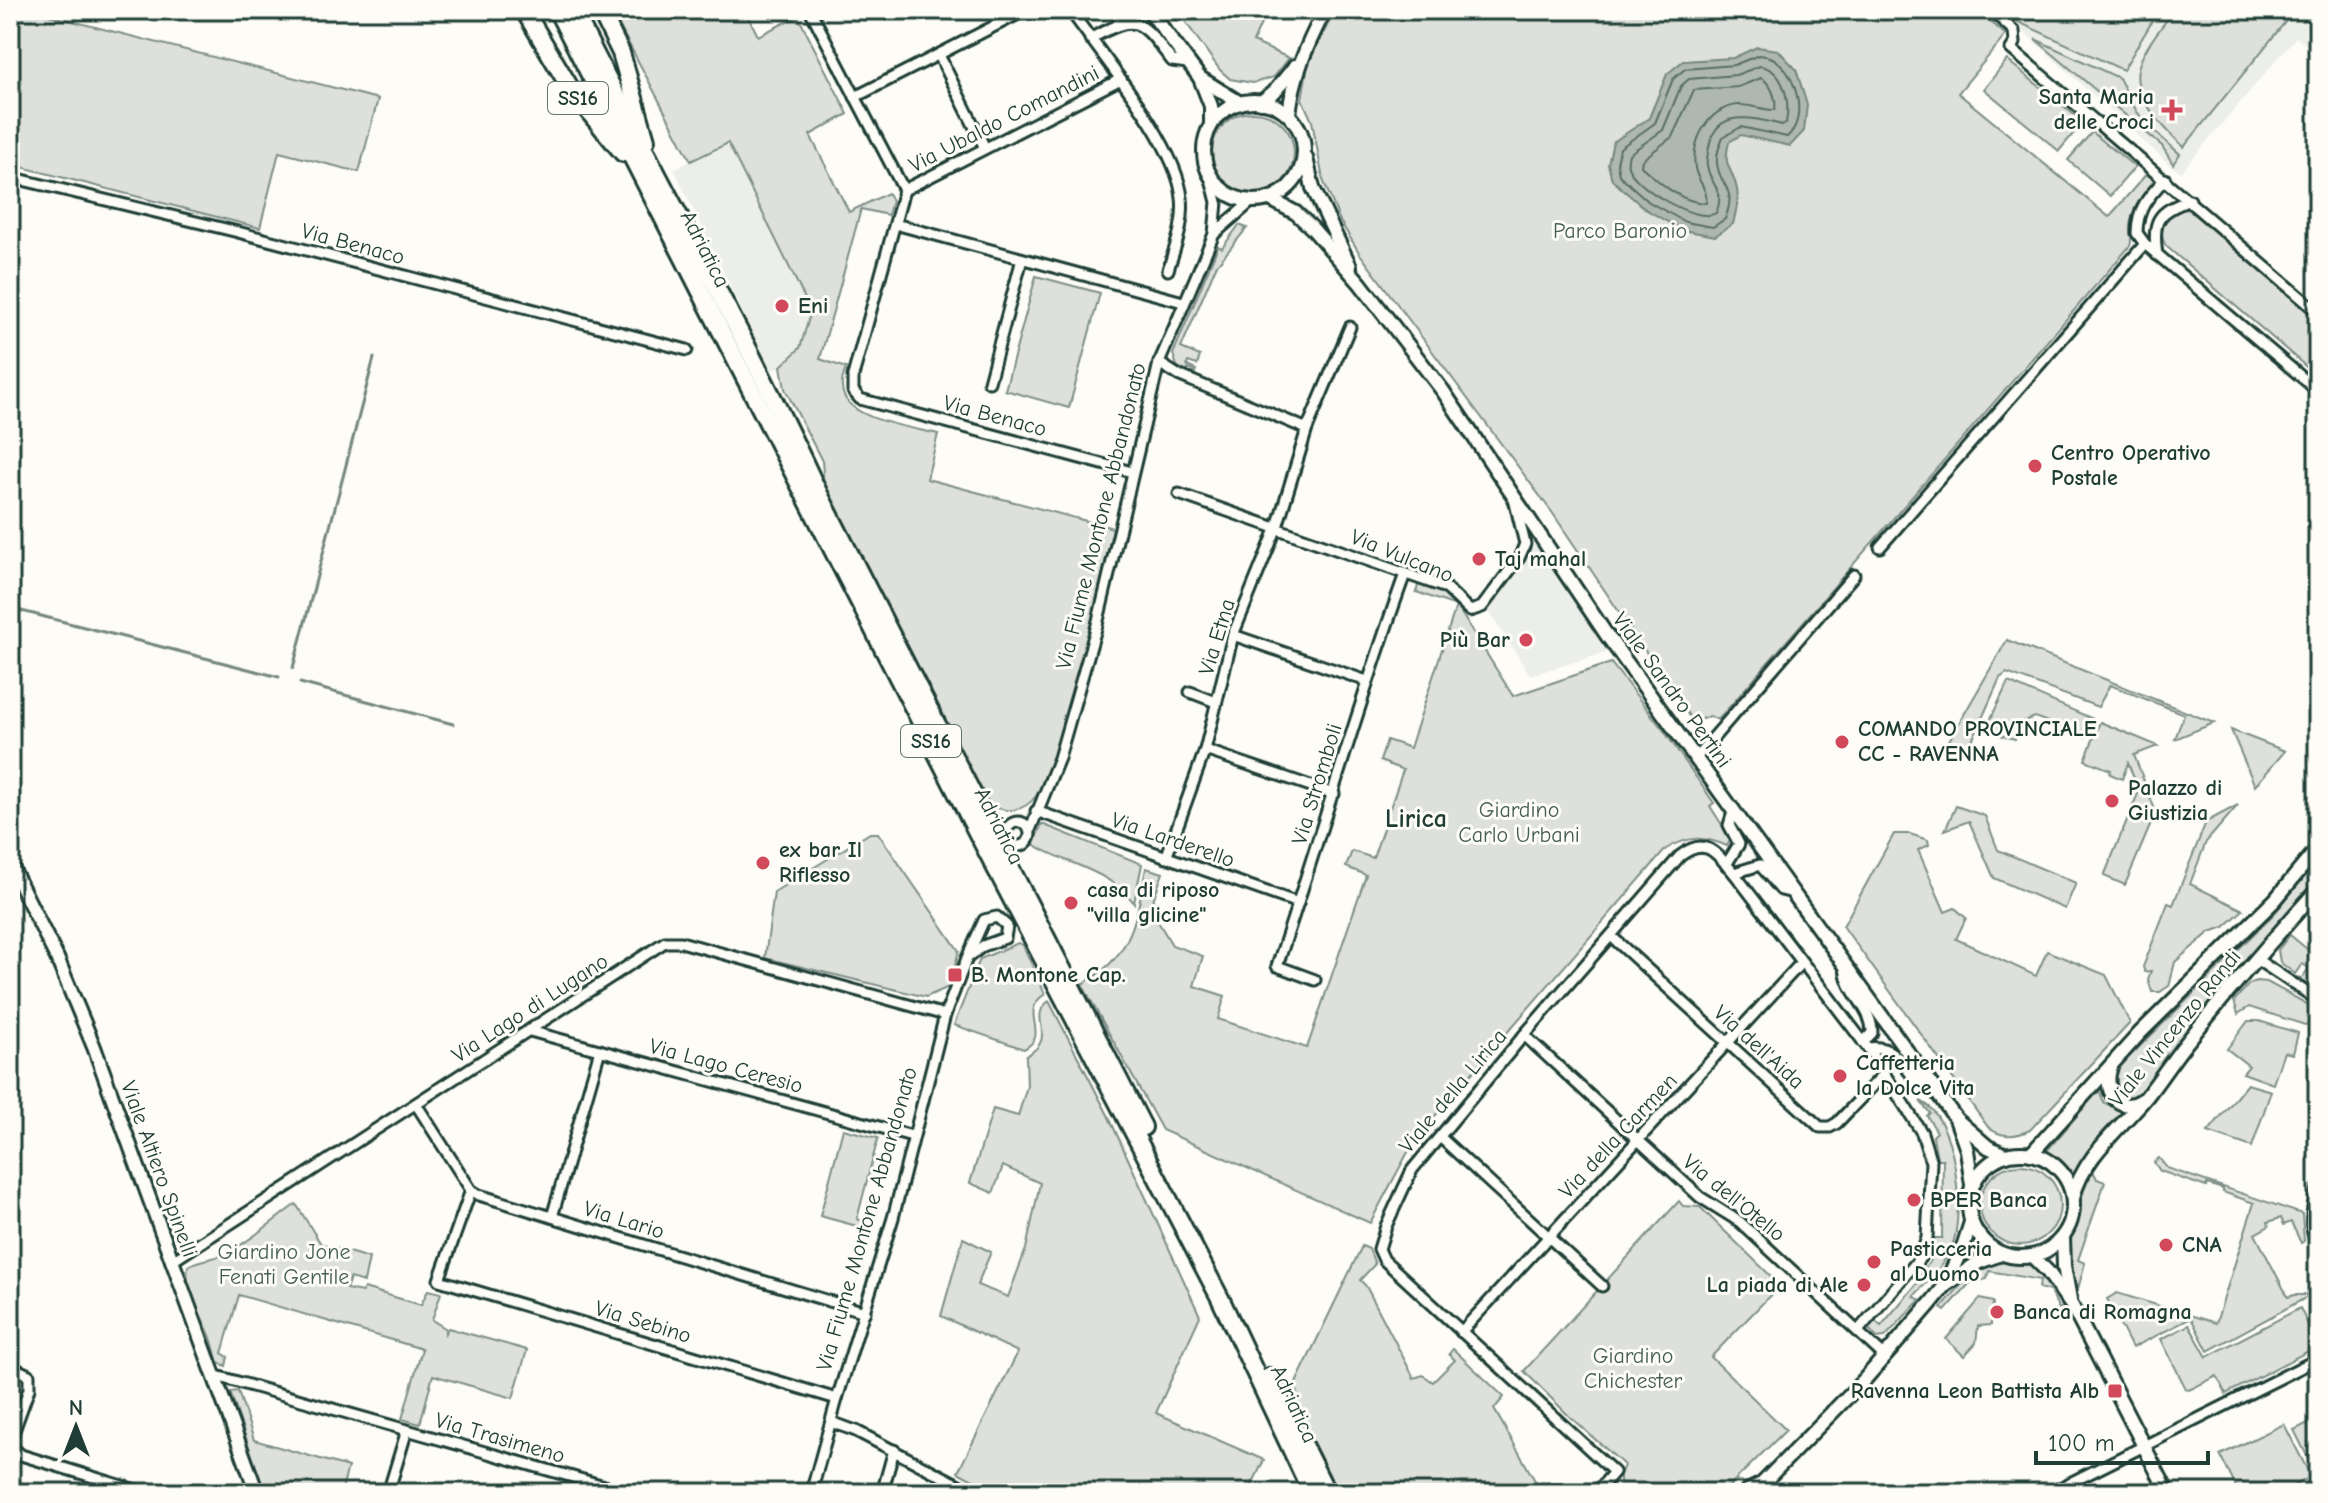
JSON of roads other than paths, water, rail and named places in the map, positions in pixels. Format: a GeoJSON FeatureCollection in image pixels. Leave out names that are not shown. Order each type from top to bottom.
{"type":"FeatureCollection","features":[{"type":"Feature","properties":{"kind":"highway","name":"SS16"},"geometry":{"type":"LineString","coordinates":[[524,10],[572,91],[650,175]]}},
{"type":"Feature","properties":{"kind":"highway","name":"Adriatica"},"geometry":{"type":"LineString","coordinates":[[557,10],[774,399],[818,492],[1187,1212],[1327,1493]]}},
{"type":"Feature","properties":{"kind":"highway","name":"Adriatica"},"geometry":{"type":"LineString","coordinates":[[573,10],[650,175],[978,834],[1212,1284],[1312,1493]]}},
{"type":"Feature","properties":{"kind":"highway","name":"SS16"},"geometry":{"type":"LineString","coordinates":[[600,10],[621,53],[650,175]]}},
{"type":"Feature","properties":{"kind":"main road"},"geometry":{"type":"LineString","coordinates":[[1149,10],[1200,78],[1211,106],[1211,126],[1204,150],[1210,175],[1228,193],[1252,201],[1270,199],[1284,192],[1295,181],[1305,153],[1303,139],[1298,126],[1276,106],[1261,102],[1240,103],[1219,116],[1211,126]]}},
{"type":"Feature","properties":{"kind":"main road"},"geometry":{"type":"LineString","coordinates":[[1289,115],[1300,60],[1325,10]]}},
{"type":"Feature","properties":{"kind":"main road"},"geometry":{"type":"LineString","coordinates":[[1261,102],[1275,91],[1300,60]]}},
{"type":"Feature","properties":{"kind":"main road"},"geometry":{"type":"LineString","coordinates":[[1200,78],[1240,103]]}},
{"type":"Feature","properties":{"kind":"main road","name":"Viale Sandro Pertini"},"geometry":{"type":"LineString","coordinates":[[1305,153],[1316,196],[1331,231],[1360,283]]}},
{"type":"Feature","properties":{"kind":"main road","name":"Viale Sandro Pertini"},"geometry":{"type":"LineString","coordinates":[[1270,199],[1296,213],[1360,283],[1443,391],[1606,634],[1956,1119],[1988,1147],[2006,1155]]}},
{"type":"Feature","properties":{"kind":"main road","name":"Viale Vincenzo Randi"},"geometry":{"type":"LineString","coordinates":[[2031,1154],[2112,1064],[2275,900],[2318,848]]}},
{"type":"Feature","properties":{"kind":"main road","name":"Viale Altiero Spinelli"},"geometry":{"type":"LineString","coordinates":[[10,864],[57,958],[94,1047],[257,1493]]}},
{"type":"Feature","properties":{"kind":"main road","name":"Viale Vincenzo Randi"},"geometry":{"type":"LineString","coordinates":[[2073,1198],[2077,1182],[2089,1161],[2147,1096],[2186,1043],[2318,889]]}},
{"type":"Feature","properties":{"kind":"main road"},"geometry":{"type":"LineString","coordinates":[[2112,1064],[2107,1084],[2116,1100],[2131,1105],[2147,1096]]}},
{"type":"Feature","properties":{"kind":"main road","name":"Viale Sandro Pertini"},"geometry":{"type":"LineString","coordinates":[[1956,1119],[1967,1150],[1972,1185]]}},
{"type":"Feature","properties":{"kind":"main road"},"geometry":{"type":"LineString","coordinates":[[1944,1287],[1971,1222],[1969,1200],[1972,1185],[1986,1166],[2006,1155],[2031,1154],[2056,1166],[2068,1181],[2073,1198],[2073,1215],[2063,1237],[2050,1250],[2022,1258],[2001,1254],[1982,1241],[1971,1222]]}},
{"type":"Feature","properties":{"kind":"main road"},"geometry":{"type":"LineString","coordinates":[[2063,1237],[2064,1266],[2072,1306]]}},
{"type":"Feature","properties":{"kind":"main road"},"geometry":{"type":"LineString","coordinates":[[1755,1491],[1885,1357],[1944,1287],[1979,1262],[2001,1254]]}},
{"type":"Feature","properties":{"kind":"main road"},"geometry":{"type":"LineString","coordinates":[[2033,1257],[2072,1306],[2168,1493]]}},
{"type":"Feature","properties":{"kind":"street"},"geometry":{"type":"LineString","coordinates":[[810,10],[904,190],[895,224],[1183,302]]}},
{"type":"Feature","properties":{"kind":"street"},"geometry":{"type":"LineString","coordinates":[[855,97],[1026,10]]}},
{"type":"Feature","properties":{"kind":"street"},"geometry":{"type":"LineString","coordinates":[[1070,10],[1121,79],[1169,156],[1182,198],[1180,233],[1168,270]]}},
{"type":"Feature","properties":{"kind":"street"},"geometry":{"type":"LineString","coordinates":[[1118,23],[1123,10]]}},
{"type":"Feature","properties":{"kind":"street"},"geometry":{"type":"LineString","coordinates":[[1991,10],[2014,31],[2015,43],[2011,49],[2318,312]]}},
{"type":"Feature","properties":{"kind":"street"},"geometry":{"type":"LineString","coordinates":[[1090,39],[1118,23],[1133,22],[1145,27],[1172,61],[1188,63]]}},
{"type":"Feature","properties":{"kind":"street"},"geometry":{"type":"LineString","coordinates":[[939,55],[985,148]]}},
{"type":"Feature","properties":{"kind":"street","name":"Via Ubaldo Comandini"},"geometry":{"type":"LineString","coordinates":[[904,190],[1121,79]]}},
{"type":"Feature","properties":{"kind":"street","name":"Via Fiume Montone Abbandonato"},"geometry":{"type":"LineString","coordinates":[[1030,830],[1059,758],[1097,625],[1159,363],[1214,234],[1217,202],[1210,175]]}},
{"type":"Feature","properties":{"kind":"street","name":"Via Benaco"},"geometry":{"type":"LineString","coordinates":[[10,177],[234,231],[687,350]]}},
{"type":"Feature","properties":{"kind":"street"},"geometry":{"type":"LineString","coordinates":[[2165,179],[2143,203],[2137,233],[2157,255],[2318,391]]}},
{"type":"Feature","properties":{"kind":"street"},"geometry":{"type":"LineString","coordinates":[[2157,255],[2157,220],[2164,212],[2190,200]]}},
{"type":"Feature","properties":{"kind":"street","name":"Via Fiume Montone Abbandonato"},"geometry":{"type":"LineString","coordinates":[[1214,234],[1252,201]]}},
{"type":"Feature","properties":{"kind":"street","name":"Via Benaco"},"geometry":{"type":"LineString","coordinates":[[895,224],[853,376],[853,391],[860,399],[1132,472]]}},
{"type":"Feature","properties":{"kind":"street"},"geometry":{"type":"LineString","coordinates":[[1880,547],[2145,244]]}},
{"type":"Feature","properties":{"kind":"street"},"geometry":{"type":"LineString","coordinates":[[989,382],[1022,259]]}},
{"type":"Feature","properties":{"kind":"street","name":"Via Etna"},"geometry":{"type":"LineString","coordinates":[[1166,858],[1205,750],[1233,635],[1277,527],[1307,429],[1350,327]]}},
{"type":"Feature","properties":{"kind":"street"},"geometry":{"type":"LineString","coordinates":[[1159,363],[1178,375],[1307,429]]}},
{"type":"Feature","properties":{"kind":"street","name":"Via Vulcano"},"geometry":{"type":"LineString","coordinates":[[1179,494],[1446,588],[1470,611],[1482,607],[1519,558],[1525,544],[1512,491]]}},
{"type":"Feature","properties":{"kind":"street","name":"Via Stromboli"},"geometry":{"type":"LineString","coordinates":[[1315,980],[1277,966],[1334,794],[1367,681],[1405,574]]}},
{"type":"Feature","properties":{"kind":"street"},"geometry":{"type":"LineString","coordinates":[[1695,759],[1854,575]]}},
{"type":"Feature","properties":{"kind":"street"},"geometry":{"type":"LineString","coordinates":[[1233,635],[1367,681]]}},
{"type":"Feature","properties":{"kind":"street"},"geometry":{"type":"LineString","coordinates":[[1190,692],[1216,702]]}},
{"type":"Feature","properties":{"kind":"street"},"geometry":{"type":"LineString","coordinates":[[1205,750],[1334,794]]}},
{"type":"Feature","properties":{"kind":"street"},"geometry":{"type":"LineString","coordinates":[[1730,869],[1739,844],[1729,825],[1734,809]]}},
{"type":"Feature","properties":{"kind":"street"},"geometry":{"type":"LineString","coordinates":[[1018,822],[1030,830],[1030,838],[1018,847],[1011,844],[1006,832],[1010,825],[1036,811]]}},
{"type":"Feature","properties":{"kind":"street","name":"Via Larderello"},"geometry":{"type":"LineString","coordinates":[[1036,811],[1298,903]]}},
{"type":"Feature","properties":{"kind":"street","name":"Viale della Lirica"},"geometry":{"type":"LineString","coordinates":[[1596,1493],[1614,1472],[1384,1260],[1379,1249],[1386,1226],[1412,1170],[1524,1035],[1690,848],[1702,846],[1714,851],[1730,869],[1866,1045],[1922,1133],[1930,1152],[1927,1238],[1920,1258],[1858,1331]]}},
{"type":"Feature","properties":{"kind":"street","name":"Viale della Lirica"},"geometry":{"type":"LineString","coordinates":[[1730,869],[1760,865],[1781,890],[1794,893]]}},
{"type":"Feature","properties":{"kind":"street","name":"Via Fiume Montone Abbandonato"},"geometry":{"type":"LineString","coordinates":[[811,1493],[898,1200],[945,1015],[967,958],[984,920],[997,917],[1005,922],[1008,930],[1005,938],[983,946],[967,958]]}},
{"type":"Feature","properties":{"kind":"street","name":"Via dell'Aida"},"geometry":{"type":"LineString","coordinates":[[1611,936],[1820,1127],[1837,1123],[1883,1075]]}},
{"type":"Feature","properties":{"kind":"street","name":"Via Lago di Lugano"},"geometry":{"type":"LineString","coordinates":[[171,1262],[657,946],[673,941],[945,1015]]}},
{"type":"Feature","properties":{"kind":"street"},"geometry":{"type":"LineString","coordinates":[[2256,959],[2318,1000]]}},
{"type":"Feature","properties":{"kind":"street","name":"Via della Carmen"},"geometry":{"type":"LineString","coordinates":[[1461,1332],[1801,963]]}},
{"type":"Feature","properties":{"kind":"street"},"geometry":{"type":"LineString","coordinates":[[1845,964],[1846,982],[1872,1019],[1872,1033],[1866,1045]]}},
{"type":"Feature","properties":{"kind":"street","name":"Via Lago Ceresio"},"geometry":{"type":"LineString","coordinates":[[530,1031],[912,1136]]}},
{"type":"Feature","properties":{"kind":"street","name":"Via dell'Otello"},"geometry":{"type":"LineString","coordinates":[[1524,1035],[1700,1197],[1740,1222],[1885,1357]]}},
{"type":"Feature","properties":{"kind":"street","name":"Viale della Lirica"},"geometry":{"type":"LineString","coordinates":[[1866,1045],[1891,1050],[1919,1084],[1932,1085]]}},
{"type":"Feature","properties":{"kind":"street"},"geometry":{"type":"LineString","coordinates":[[552,1217],[600,1050]]}},
{"type":"Feature","properties":{"kind":"street"},"geometry":{"type":"LineString","coordinates":[[416,1104],[471,1190]]}},
{"type":"Feature","properties":{"kind":"street"},"geometry":{"type":"LineString","coordinates":[[1440,1137],[1602,1286]]}},
{"type":"Feature","properties":{"kind":"street"},"geometry":{"type":"LineString","coordinates":[[2318,1189],[2310,1214],[2318,1247]]}},
{"type":"Feature","properties":{"kind":"street","name":"Via Lario"},"geometry":{"type":"LineString","coordinates":[[471,1190],[489,1199],[865,1312]]}},
{"type":"Feature","properties":{"kind":"street","name":"Via Sebino"},"geometry":{"type":"LineString","coordinates":[[471,1190],[439,1280],[837,1399]]}},
{"type":"Feature","properties":{"kind":"street"},"geometry":{"type":"LineString","coordinates":[[2050,1493],[2318,1359]]}},
{"type":"Feature","properties":{"kind":"street"},"geometry":{"type":"LineString","coordinates":[[10,1366],[29,1375],[29,1389],[11,1439],[13,1448],[21,1455],[145,1493]]}},
{"type":"Feature","properties":{"kind":"street","name":"Via Trasimeno"},"geometry":{"type":"LineString","coordinates":[[213,1375],[629,1493]]}},
{"type":"Feature","properties":{"kind":"street"},"geometry":{"type":"LineString","coordinates":[[831,1422],[894,1450],[974,1493]]}},
{"type":"Feature","properties":{"kind":"street","name":"Via Trasimeno"},"geometry":{"type":"LineString","coordinates":[[388,1493],[407,1430]]}},
{"type":"Feature","properties":{"kind":"street"},"geometry":{"type":"LineString","coordinates":[[882,1493],[894,1450]]}},
{"type":"Feature","properties":{"kind":"water"},"geometry":{"type":"Polygon","coordinates":[[[1757,47],[1778,50],[1796,69],[1807,105],[1804,131],[1790,146],[1741,135],[1729,142],[1727,162],[1738,195],[1733,224],[1715,236],[1682,230],[1645,209],[1612,180],[1608,164],[1613,142],[1649,118],[1667,74],[1683,61],[1733,58],[1757,47]]]}},
{"type":"Feature","properties":{"kind":"waterway"},"geometry":{"type":"LineString","coordinates":[[293,668],[374,358]]}},
{"type":"Feature","properties":{"kind":"waterway"},"geometry":{"type":"LineString","coordinates":[[10,608],[279,677]]}},
{"type":"Feature","properties":{"kind":"waterway"},"geometry":{"type":"LineString","coordinates":[[300,683],[453,724]]}},
{"type":"Feature","properties":{"kind":"place","name":"Santa Maria delle Croci"},"geometry":{"type":"Point","coordinates":[2172,110]}},
{"type":"Feature","properties":{"kind":"place","name":"Eni"},"geometry":{"type":"Point","coordinates":[782,306]}},
{"type":"Feature","properties":{"kind":"place","name":"Centro Operativo Postale"},"geometry":{"type":"Point","coordinates":[2035,466]}},
{"type":"Feature","properties":{"kind":"place","name":"Taj mahal"},"geometry":{"type":"Point","coordinates":[1479,559]}},
{"type":"Feature","properties":{"kind":"place","name":"Più Bar"},"geometry":{"type":"Point","coordinates":[1526,640]}},
{"type":"Feature","properties":{"kind":"place","name":"COMANDO PROVINCIALE CC - RAVENNA"},"geometry":{"type":"Point","coordinates":[1842,742]}},
{"type":"Feature","properties":{"kind":"place","name":"Palazzo di Giustizia"},"geometry":{"type":"Point","coordinates":[2112,801]}},
{"type":"Feature","properties":{"kind":"place","name":"ex bar Il Riflesso"},"geometry":{"type":"Point","coordinates":[763,863]}},
{"type":"Feature","properties":{"kind":"place","name":"casa di riposo \"villa glicine\""},"geometry":{"type":"Point","coordinates":[1071,903]}},
{"type":"Feature","properties":{"kind":"place","name":"B. Montone Cap."},"geometry":{"type":"Point","coordinates":[955,975]}},
{"type":"Feature","properties":{"kind":"place","name":"Caffetteria la Dolce Vita"},"geometry":{"type":"Point","coordinates":[1840,1076]}},
{"type":"Feature","properties":{"kind":"place","name":"BPER Banca"},"geometry":{"type":"Point","coordinates":[1914,1200]}},
{"type":"Feature","properties":{"kind":"place","name":"CNA"},"geometry":{"type":"Point","coordinates":[2166,1245]}},
{"type":"Feature","properties":{"kind":"place","name":"Pasticceria al Duomo"},"geometry":{"type":"Point","coordinates":[1874,1262]}},
{"type":"Feature","properties":{"kind":"place","name":"La piada di Ale"},"geometry":{"type":"Point","coordinates":[1864,1285]}},
{"type":"Feature","properties":{"kind":"place","name":"Banca di Romagna"},"geometry":{"type":"Point","coordinates":[1997,1312]}},
{"type":"Feature","properties":{"kind":"place","name":"Ravenna Leon Battista Alb"},"geometry":{"type":"Point","coordinates":[2115,1391]}},
{"type":"Feature","properties":{"kind":"district","name":"Lirica"},"geometry":{"type":"Point","coordinates":[1416,819]}},
{"type":"Feature","properties":{"kind":"park label","name":"Parco Baronio"},"geometry":{"type":"Point","coordinates":[1620,231]}},
{"type":"Feature","properties":{"kind":"park label","name":"Giardino Carlo Urbani"},"geometry":{"type":"Point","coordinates":[1519,822]}},
{"type":"Feature","properties":{"kind":"park label","name":"Giardino Jone Fenati Gentile"},"geometry":{"type":"Point","coordinates":[284,1264]}},
{"type":"Feature","properties":{"kind":"park label","name":"Giardino Chichester"},"geometry":{"type":"Point","coordinates":[1633,1368]}}]}
